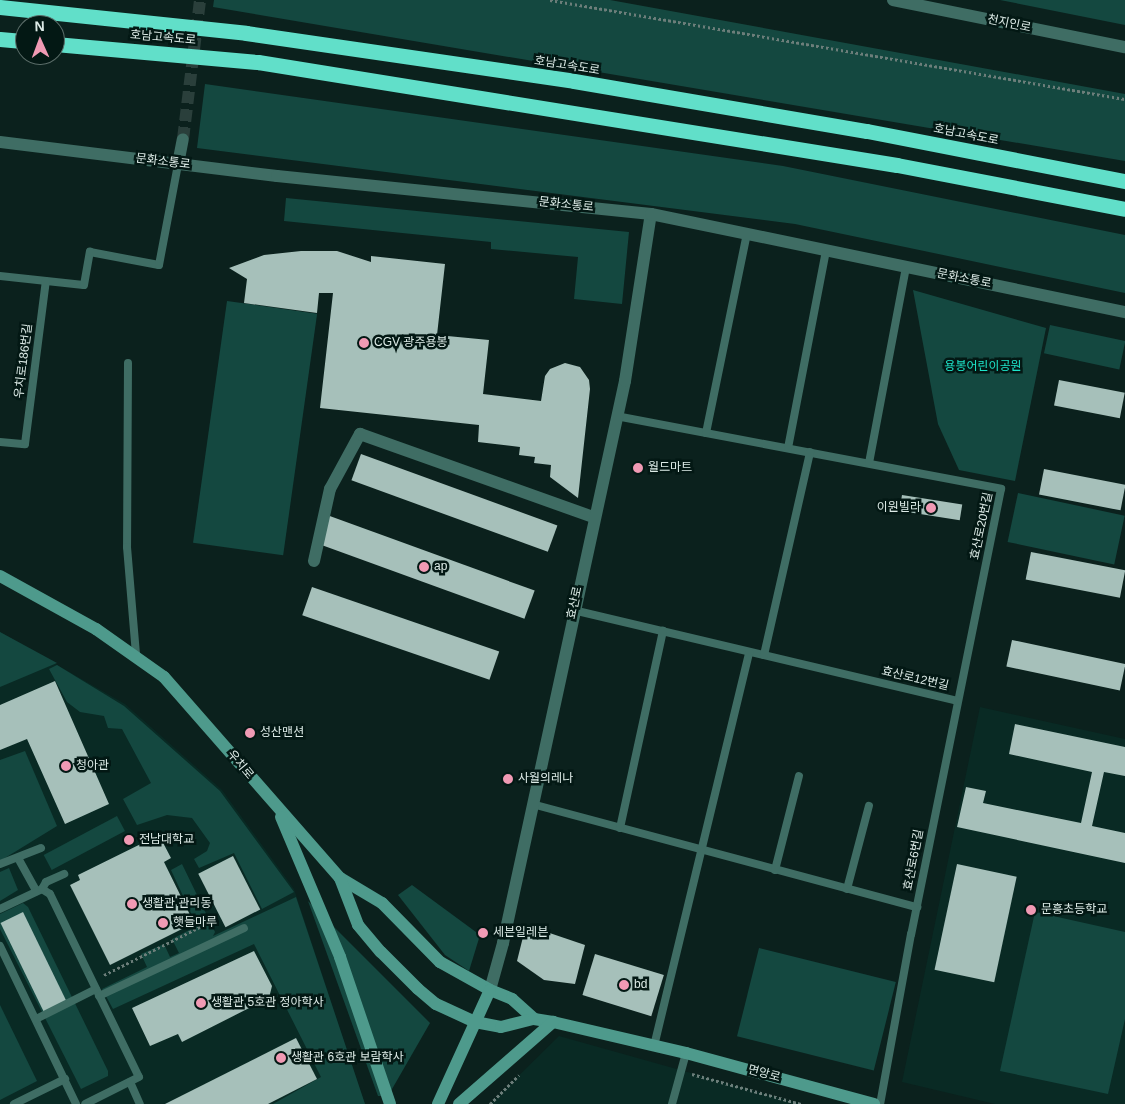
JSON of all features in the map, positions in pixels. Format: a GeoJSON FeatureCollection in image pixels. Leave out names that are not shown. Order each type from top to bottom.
{"type":"FeatureCollection","features":[{"type":"Feature","properties":{"kind":"highway","name":"호남고속도로"},"geometry":{"type":"LineString","coordinates":[[0,7],[246,33],[564,80],[867,131],[1125,181]]}},
{"type":"Feature","properties":{"kind":"highway"},"geometry":{"type":"LineString","coordinates":[[0,39],[15,40]]}},
{"type":"Feature","properties":{"kind":"highway","name":"호남고속도로"},"geometry":{"type":"LineString","coordinates":[[65,45],[278,65],[897,165],[1125,209]]}},
{"type":"Feature","properties":{"kind":"main road","name":"우치로"},"geometry":{"type":"LineString","coordinates":[[0,576],[136,655],[183,697],[278,810],[340,878],[382,903],[440,962],[490,990]]}},
{"type":"Feature","properties":{"kind":"main road"},"geometry":{"type":"LineString","coordinates":[[278,810],[340,958],[390,1104]]}},
{"type":"Feature","properties":{"kind":"main road","name":"우치로"},"geometry":{"type":"LineString","coordinates":[[340,878],[358,925],[381,952],[418,990],[436,1004],[475,1022]]}},
{"type":"Feature","properties":{"kind":"main road"},"geometry":{"type":"LineString","coordinates":[[438,1104],[490,990],[512,999],[534,1019]]}},
{"type":"Feature","properties":{"kind":"main road","name":"면앙로"},"geometry":{"type":"LineString","coordinates":[[475,1022],[501,1027],[534,1019],[553,1022],[686,1053],[874,1104]]}},
{"type":"Feature","properties":{"kind":"main road"},"geometry":{"type":"LineString","coordinates":[[459,1104],[553,1022]]}},
{"type":"Feature","properties":{"kind":"street","name":"천지인로"},"geometry":{"type":"LineString","coordinates":[[893,0],[1125,47]]}},
{"type":"Feature","properties":{"kind":"street"},"geometry":{"type":"LineString","coordinates":[[178,164],[183,139]]}},
{"type":"Feature","properties":{"kind":"street","name":"문화소통로"},"geometry":{"type":"LineString","coordinates":[[0,142],[178,164],[651,214],[1125,312]]}},
{"type":"Feature","properties":{"kind":"street","name":"효산로"},"geometry":{"type":"LineString","coordinates":[[490,990],[503,943],[616,416],[644,269],[651,214]]}},
{"type":"Feature","properties":{"kind":"street"},"geometry":{"type":"LineString","coordinates":[[314,561],[330,489],[360,434],[594,517]]}},
{"type":"Feature","properties":{"kind":"lane"},"geometry":{"type":"LineString","coordinates":[[0,276],[84,285],[90,252],[159,265],[178,164]]}},
{"type":"Feature","properties":{"kind":"lane"},"geometry":{"type":"LineString","coordinates":[[706,433],[747,233]]}},
{"type":"Feature","properties":{"kind":"lane"},"geometry":{"type":"LineString","coordinates":[[788,448],[826,250]]}},
{"type":"Feature","properties":{"kind":"lane"},"geometry":{"type":"LineString","coordinates":[[869,464],[906,268]]}},
{"type":"Feature","properties":{"kind":"lane","name":"우치로186번길"},"geometry":{"type":"LineString","coordinates":[[0,442],[25,444],[46,281]]}},
{"type":"Feature","properties":{"kind":"lane"},"geometry":{"type":"LineString","coordinates":[[128,364],[128,547],[136,655]]}},
{"type":"Feature","properties":{"kind":"lane","name":"효산로20번길"},"geometry":{"type":"LineString","coordinates":[[616,416],[1001,488],[957,701]]}},
{"type":"Feature","properties":{"kind":"lane"},"geometry":{"type":"LineString","coordinates":[[764,655],[810,452]]}},
{"type":"Feature","properties":{"kind":"lane","name":"효산로12번길"},"geometry":{"type":"LineString","coordinates":[[573,610],[957,701],[936,806]]}},
{"type":"Feature","properties":{"kind":"lane"},"geometry":{"type":"LineString","coordinates":[[620,828],[663,631]]}},
{"type":"Feature","properties":{"kind":"lane"},"geometry":{"type":"LineString","coordinates":[[654,1046],[703,851],[749,652]]}},
{"type":"Feature","properties":{"kind":"lane"},"geometry":{"type":"LineString","coordinates":[[775,870],[799,776]]}},
{"type":"Feature","properties":{"kind":"lane","name":"효산로6번길"},"geometry":{"type":"LineString","coordinates":[[532,804],[917,907],[936,806]]}},
{"type":"Feature","properties":{"kind":"lane"},"geometry":{"type":"LineString","coordinates":[[848,889],[869,806]]}},
{"type":"Feature","properties":{"kind":"lane"},"geometry":{"type":"LineString","coordinates":[[0,864],[41,848]]}},
{"type":"Feature","properties":{"kind":"lane"},"geometry":{"type":"LineString","coordinates":[[18,858],[39,890],[50,894],[139,1077],[85,1104]]}},
{"type":"Feature","properties":{"kind":"lane"},"geometry":{"type":"LineString","coordinates":[[0,908],[39,890],[46,882],[64,874]]}},
{"type":"Feature","properties":{"kind":"lane"},"geometry":{"type":"LineString","coordinates":[[880,1104],[917,907]]}},
{"type":"Feature","properties":{"kind":"lane"},"geometry":{"type":"LineString","coordinates":[[36,1019],[244,928]]}},
{"type":"Feature","properties":{"kind":"lane"},"geometry":{"type":"LineString","coordinates":[[0,946],[76,1104]]}},
{"type":"Feature","properties":{"kind":"lane"},"geometry":{"type":"LineString","coordinates":[[672,1104],[686,1053]]}},
{"type":"Feature","properties":{"kind":"lane"},"geometry":{"type":"LineString","coordinates":[[14,1104],[65,1079]]}},
{"type":"Feature","properties":{"kind":"lane"},"geometry":{"type":"LineString","coordinates":[[130,1082],[140,1104]]}},
{"type":"Feature","properties":{"kind":"path"},"geometry":{"type":"LineString","coordinates":[[550,0],[1125,100]]}},
{"type":"Feature","properties":{"kind":"path"},"geometry":{"type":"LineString","coordinates":[[96,970],[100,977],[216,919]]}},
{"type":"Feature","properties":{"kind":"path"},"geometry":{"type":"LineString","coordinates":[[490,1104],[526,1068]]}},
{"type":"Feature","properties":{"kind":"path"},"geometry":{"type":"LineString","coordinates":[[681,1070],[801,1104]]}},
{"type":"Feature","properties":{"kind":"shaded area","name":"전남대학교"},"geometry":{"type":"Polygon","coordinates":[[[0,632],[125,704],[222,790],[294,889],[365,1104],[0,1104],[0,632]]]}},
{"type":"Feature","properties":{"kind":"shaded area","name":"문흥초등학교"},"geometry":{"type":"Polygon","coordinates":[[[980,707],[1125,739],[1125,1104],[995,1104],[902,1082],[980,707]]]}},
{"type":"Feature","properties":{"kind":"shaded area"},"geometry":{"type":"Polygon","coordinates":[[[559,1036],[801,1104],[490,1104],[559,1036]]]}},
{"type":"Feature","properties":{"kind":"green space"},"geometry":{"type":"Polygon","coordinates":[[[214,0],[610,0],[1125,94],[1125,161],[213,7],[214,0]]]}},
{"type":"Feature","properties":{"kind":"green space"},"geometry":{"type":"Polygon","coordinates":[[[1000,0],[1125,0],[1125,25],[1000,0]]]}},
{"type":"Feature","properties":{"kind":"green space"},"geometry":{"type":"Polygon","coordinates":[[[205,84],[783,166],[1125,235],[1125,293],[795,224],[197,148],[205,84]]]}},
{"type":"Feature","properties":{"kind":"green space"},"geometry":{"type":"Polygon","coordinates":[[[286,198],[629,232],[622,304],[574,299],[578,257],[491,249],[491,242],[284,221],[286,198]]]}},
{"type":"Feature","properties":{"kind":"green space","name":"용봉어린이공원"},"geometry":{"type":"Polygon","coordinates":[[[913,290],[1046,328],[1015,481],[959,470],[938,424],[913,290]]]}},
{"type":"Feature","properties":{"kind":"green space"},"geometry":{"type":"Polygon","coordinates":[[[227,301],[317,314],[283,555],[193,543],[227,301]]]}},
{"type":"Feature","properties":{"kind":"green space"},"geometry":{"type":"Polygon","coordinates":[[[1050,325],[1125,341],[1119,369],[1044,353],[1050,325]]]}},
{"type":"Feature","properties":{"kind":"green space"},"geometry":{"type":"Polygon","coordinates":[[[1018,493],[1125,516],[1114,565],[1008,542],[1018,493]]]}},
{"type":"Feature","properties":{"kind":"green space"},"geometry":{"type":"Polygon","coordinates":[[[0,632],[57,663],[0,687],[0,632]]]}},
{"type":"Feature","properties":{"kind":"green space"},"geometry":{"type":"Polygon","coordinates":[[[57,665],[124,706],[220,791],[294,892],[262,909],[234,853],[199,868],[194,859],[207,851],[210,843],[192,818],[167,815],[137,825],[123,799],[151,783],[122,729],[108,728],[104,716],[80,712],[67,702],[49,669],[57,665]]]}},
{"type":"Feature","properties":{"kind":"green space"},"geometry":{"type":"Polygon","coordinates":[[[25,751],[57,826],[0,861],[0,760],[25,751]]]}},
{"type":"Feature","properties":{"kind":"green space"},"geometry":{"type":"Polygon","coordinates":[[[117,816],[125,831],[52,870],[44,855],[117,816]]]}},
{"type":"Feature","properties":{"kind":"green space"},"geometry":{"type":"Polygon","coordinates":[[[182,864],[215,932],[213,936],[296,897],[365,1104],[273,1104],[321,1077],[254,944],[113,1009],[102,989],[147,967],[141,954],[164,944],[170,957],[179,953],[172,939],[197,926],[171,870],[182,864]]]}},
{"type":"Feature","properties":{"kind":"green space"},"geometry":{"type":"Polygon","coordinates":[[[9,868],[18,890],[0,901],[0,872],[9,868]]]}},
{"type":"Feature","properties":{"kind":"green space"},"geometry":{"type":"Polygon","coordinates":[[[412,885],[480,935],[469,971],[445,955],[398,895],[412,885]]]}},
{"type":"Feature","properties":{"kind":"green space"},"geometry":{"type":"Polygon","coordinates":[[[308,901],[430,1023],[388,1096],[378,1096],[308,901]]]}},
{"type":"Feature","properties":{"kind":"green space"},"geometry":{"type":"Polygon","coordinates":[[[23,903],[28,907],[108,1071],[108,1076],[81,1089],[0,929],[0,914],[23,903]]]}},
{"type":"Feature","properties":{"kind":"green space"},"geometry":{"type":"Polygon","coordinates":[[[1035,912],[1125,932],[1125,1019],[1108,1094],[1000,1071],[1035,912]]]}},
{"type":"Feature","properties":{"kind":"green space"},"geometry":{"type":"Polygon","coordinates":[[[759,948],[896,982],[874,1070],[737,1036],[759,948]]]}},
{"type":"Feature","properties":{"kind":"green space"},"geometry":{"type":"Polygon","coordinates":[[[0,1005],[37,1081],[0,1100],[0,1005]]]}},
{"type":"Feature","properties":{"kind":"building"},"geometry":{"type":"Polygon","coordinates":[[[301,251],[337,251],[371,262],[371,256],[445,264],[437,335],[489,340],[483,394],[541,401],[545,376],[550,369],[565,363],[580,367],[589,380],[590,389],[578,498],[550,477],[551,465],[534,463],[535,457],[519,455],[520,447],[478,442],[479,425],[320,408],[333,293],[319,293],[317,313],[244,303],[247,279],[229,268],[264,255],[301,251]]]}},
{"type":"Feature","properties":{"kind":"building"},"geometry":{"type":"Polygon","coordinates":[[[1059,380],[1125,393],[1120,418],[1054,406],[1059,380]]]}},
{"type":"Feature","properties":{"kind":"building"},"geometry":{"type":"Polygon","coordinates":[[[361,454],[557,525],[548,552],[351,480],[361,454]]]}},
{"type":"Feature","properties":{"kind":"building"},"geometry":{"type":"Polygon","coordinates":[[[1044,469],[1125,485],[1121,510],[1039,495],[1044,469]]]}},
{"type":"Feature","properties":{"kind":"building","name":"이원빌라"},"geometry":{"type":"Polygon","coordinates":[[[902,495],[962,505],[960,520],[899,511],[902,495]]]}},
{"type":"Feature","properties":{"kind":"building","name":"ap"},"geometry":{"type":"Polygon","coordinates":[[[327,515],[535,591],[524,619],[317,543],[327,515]]]}},
{"type":"Feature","properties":{"kind":"building"},"geometry":{"type":"Polygon","coordinates":[[[1031,552],[1125,570],[1120,598],[1026,579],[1031,552]]]}},
{"type":"Feature","properties":{"kind":"building"},"geometry":{"type":"Polygon","coordinates":[[[312,587],[499,651],[489,680],[302,615],[312,587]]]}},
{"type":"Feature","properties":{"kind":"building"},"geometry":{"type":"Polygon","coordinates":[[[1012,640],[1125,664],[1120,691],[1006,666],[1012,640]]]}},
{"type":"Feature","properties":{"kind":"building","name":"청아관"},"geometry":{"type":"Polygon","coordinates":[[[55,681],[109,804],[65,824],[27,739],[0,750],[0,705],[55,681]]]}},
{"type":"Feature","properties":{"kind":"building"},"geometry":{"type":"Polygon","coordinates":[[[1015,724],[1125,747],[1125,776],[1104,772],[1092,826],[1125,833],[1125,863],[957,827],[966,787],[986,791],[983,803],[1081,823],[1092,772],[1009,754],[1015,724]]]}},
{"type":"Feature","properties":{"kind":"building","name":"생활관 관리동"},"geometry":{"type":"Polygon","coordinates":[[[159,835],[171,858],[164,862],[194,923],[110,965],[70,885],[80,880],[78,875],[159,835]]]}},
{"type":"Feature","properties":{"kind":"building"},"geometry":{"type":"Polygon","coordinates":[[[233,856],[260,909],[225,927],[198,874],[233,856]]]}},
{"type":"Feature","properties":{"kind":"building"},"geometry":{"type":"Polygon","coordinates":[[[957,864],[1017,877],[994,982],[935,970],[957,864]]]}},
{"type":"Feature","properties":{"kind":"building"},"geometry":{"type":"Polygon","coordinates":[[[23,912],[68,1004],[45,1015],[1,923],[23,912]]]}},
{"type":"Feature","properties":{"kind":"building"},"geometry":{"type":"Polygon","coordinates":[[[526,925],[585,945],[575,984],[544,980],[517,961],[526,925]]]}},
{"type":"Feature","properties":{"kind":"building","name":"생활관 5호관 정아학사"},"geometry":{"type":"Polygon","coordinates":[[[254,951],[272,986],[269,998],[182,1042],[178,1034],[150,1046],[132,1008],[254,951]]]}},
{"type":"Feature","properties":{"kind":"building","name":"bd"},"geometry":{"type":"Polygon","coordinates":[[[595,954],[664,975],[651,1016],[582,995],[595,954]]]}},
{"type":"Feature","properties":{"kind":"building","name":"생활관 6호관 보람학사"},"geometry":{"type":"Polygon","coordinates":[[[296,1038],[317,1079],[268,1104],[165,1104],[296,1038]]]}},
{"type":"Feature","properties":{"kind":"tunnel"},"geometry":{"type":"LineString","coordinates":[[183,139],[200,0]]}},
{"type":"Feature","properties":{"kind":"place","name":"CGV 광주용봉"},"geometry":{"type":"Point","coordinates":[364,343]}},
{"type":"Feature","properties":{"kind":"place","name":"월드마트"},"geometry":{"type":"Point","coordinates":[638,468]}},
{"type":"Feature","properties":{"kind":"place","name":"이원빌라"},"geometry":{"type":"Point","coordinates":[931,508]}},
{"type":"Feature","properties":{"kind":"place","name":"ap"},"geometry":{"type":"Point","coordinates":[424,567]}},
{"type":"Feature","properties":{"kind":"place","name":"성산맨션"},"geometry":{"type":"Point","coordinates":[250,733]}},
{"type":"Feature","properties":{"kind":"place","name":"청아관"},"geometry":{"type":"Point","coordinates":[66,766]}},
{"type":"Feature","properties":{"kind":"place","name":"사월의레나"},"geometry":{"type":"Point","coordinates":[508,779]}},
{"type":"Feature","properties":{"kind":"place","name":"전남대학교"},"geometry":{"type":"Point","coordinates":[129,840]}},
{"type":"Feature","properties":{"kind":"place","name":"생활관 관리동"},"geometry":{"type":"Point","coordinates":[132,904]}},
{"type":"Feature","properties":{"kind":"place","name":"문흥초등학교"},"geometry":{"type":"Point","coordinates":[1031,910]}},
{"type":"Feature","properties":{"kind":"place","name":"햇들마루"},"geometry":{"type":"Point","coordinates":[163,923]}},
{"type":"Feature","properties":{"kind":"place","name":"세븐일레븐"},"geometry":{"type":"Point","coordinates":[483,933]}},
{"type":"Feature","properties":{"kind":"place","name":"bd"},"geometry":{"type":"Point","coordinates":[624,985]}},
{"type":"Feature","properties":{"kind":"place","name":"생활관 5호관 정아학사"},"geometry":{"type":"Point","coordinates":[201,1003]}},
{"type":"Feature","properties":{"kind":"place","name":"생활관 6호관 보람학사"},"geometry":{"type":"Point","coordinates":[281,1058]}}]}
